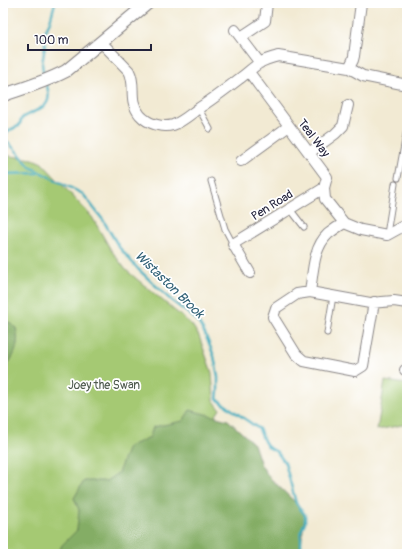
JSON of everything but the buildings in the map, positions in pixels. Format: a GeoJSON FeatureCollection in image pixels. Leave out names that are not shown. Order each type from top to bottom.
{"type":"FeatureCollection","features":[{"type":"Feature","properties":{"kind":"street"},"geometry":{"type":"LineString","coordinates":[[3,95],[37,85],[66,71],[148,3]]}},
{"type":"Feature","properties":{"kind":"street"},"geometry":{"type":"LineString","coordinates":[[260,63],[238,33],[265,21],[267,3]]}},
{"type":"Feature","properties":{"kind":"street"},"geometry":{"type":"LineString","coordinates":[[349,68],[354,56],[361,3]]}},
{"type":"Feature","properties":{"kind":"street"},"geometry":{"type":"LineString","coordinates":[[101,42],[132,76],[132,101],[134,107],[148,122],[156,125],[174,125],[199,109],[260,63],[278,56],[349,68],[363,76],[407,85]]}},
{"type":"Feature","properties":{"kind":"street","name":"Teal Way"},"geometry":{"type":"LineString","coordinates":[[249,72],[327,177],[324,188],[325,199],[344,223]]}},
{"type":"Feature","properties":{"kind":"street"},"geometry":{"type":"LineString","coordinates":[[309,153],[335,134],[343,126],[348,105]]}},
{"type":"Feature","properties":{"kind":"street"},"geometry":{"type":"LineString","coordinates":[[241,161],[289,126]]}},
{"type":"Feature","properties":{"kind":"street","name":"Pen Road"},"geometry":{"type":"LineString","coordinates":[[233,244],[324,188]]}},
{"type":"Feature","properties":{"kind":"street"},"geometry":{"type":"LineString","coordinates":[[310,292],[319,245],[328,234],[344,223],[360,230],[387,235],[407,224]]}},
{"type":"Feature","properties":{"kind":"street"},"geometry":{"type":"LineString","coordinates":[[233,244],[250,273]]}},
{"type":"Feature","properties":{"kind":"street"},"geometry":{"type":"LineString","coordinates":[[374,302],[363,366],[355,371],[304,361],[296,354],[273,317],[276,308],[297,294],[310,292],[370,303],[374,302],[394,301],[407,303]]}},
{"type":"Feature","properties":{"kind":"lane"},"geometry":{"type":"LineString","coordinates":[[199,109],[210,129]]}},
{"type":"Feature","properties":{"kind":"lane"},"geometry":{"type":"LineString","coordinates":[[398,178],[407,129]]}},
{"type":"Feature","properties":{"kind":"lane"},"geometry":{"type":"LineString","coordinates":[[211,182],[225,229],[233,244]]}},
{"type":"Feature","properties":{"kind":"lane"},"geometry":{"type":"LineString","coordinates":[[387,235],[395,184]]}},
{"type":"Feature","properties":{"kind":"lane"},"geometry":{"type":"LineString","coordinates":[[290,209],[304,227]]}},
{"type":"Feature","properties":{"kind":"lane"},"geometry":{"type":"LineString","coordinates":[[327,333],[333,296]]}},
{"type":"Feature","properties":{"kind":"green space","name":"Joey the Swan"},"geometry":{"type":"Polygon","coordinates":[[[3,155],[33,159],[42,163],[92,217],[111,250],[126,270],[192,325],[199,336],[212,373],[214,401],[220,409],[217,414],[78,554],[3,554],[3,155]]]}},
{"type":"Feature","properties":{"kind":"green space"},"geometry":{"type":"Polygon","coordinates":[[[9,322],[16,328],[17,342],[15,352],[3,376],[3,323],[9,322]]]}},
{"type":"Feature","properties":{"kind":"green space"},"geometry":{"type":"Polygon","coordinates":[[[385,381],[407,384],[407,424],[377,430],[385,381]]]}},
{"type":"Feature","properties":{"kind":"green space"},"geometry":{"type":"Polygon","coordinates":[[[190,410],[228,420],[254,444],[261,465],[269,477],[296,503],[305,515],[301,545],[304,554],[58,554],[62,545],[77,530],[79,510],[74,498],[84,481],[106,481],[118,473],[128,447],[150,437],[153,427],[183,421],[190,410]]]}},
{"type":"Feature","properties":{"kind":"waterway"},"geometry":{"type":"LineString","coordinates":[[44,76],[42,64],[45,46],[45,32],[55,3]]}},
{"type":"Feature","properties":{"kind":"waterway","name":"Wistaston Brook"},"geometry":{"type":"LineString","coordinates":[[46,83],[49,98],[47,103],[40,109],[22,118],[19,126],[8,132],[5,139],[30,167],[83,194],[103,220],[119,247],[138,269],[172,301],[197,320],[205,334],[214,356],[218,377],[217,399],[259,429],[268,447],[277,452],[285,463],[296,503],[305,515],[305,522],[301,531],[302,554]]}},
{"type":"Feature","properties":{"kind":"waterway"},"geometry":{"type":"LineString","coordinates":[[3,174],[38,173]]}}]}
